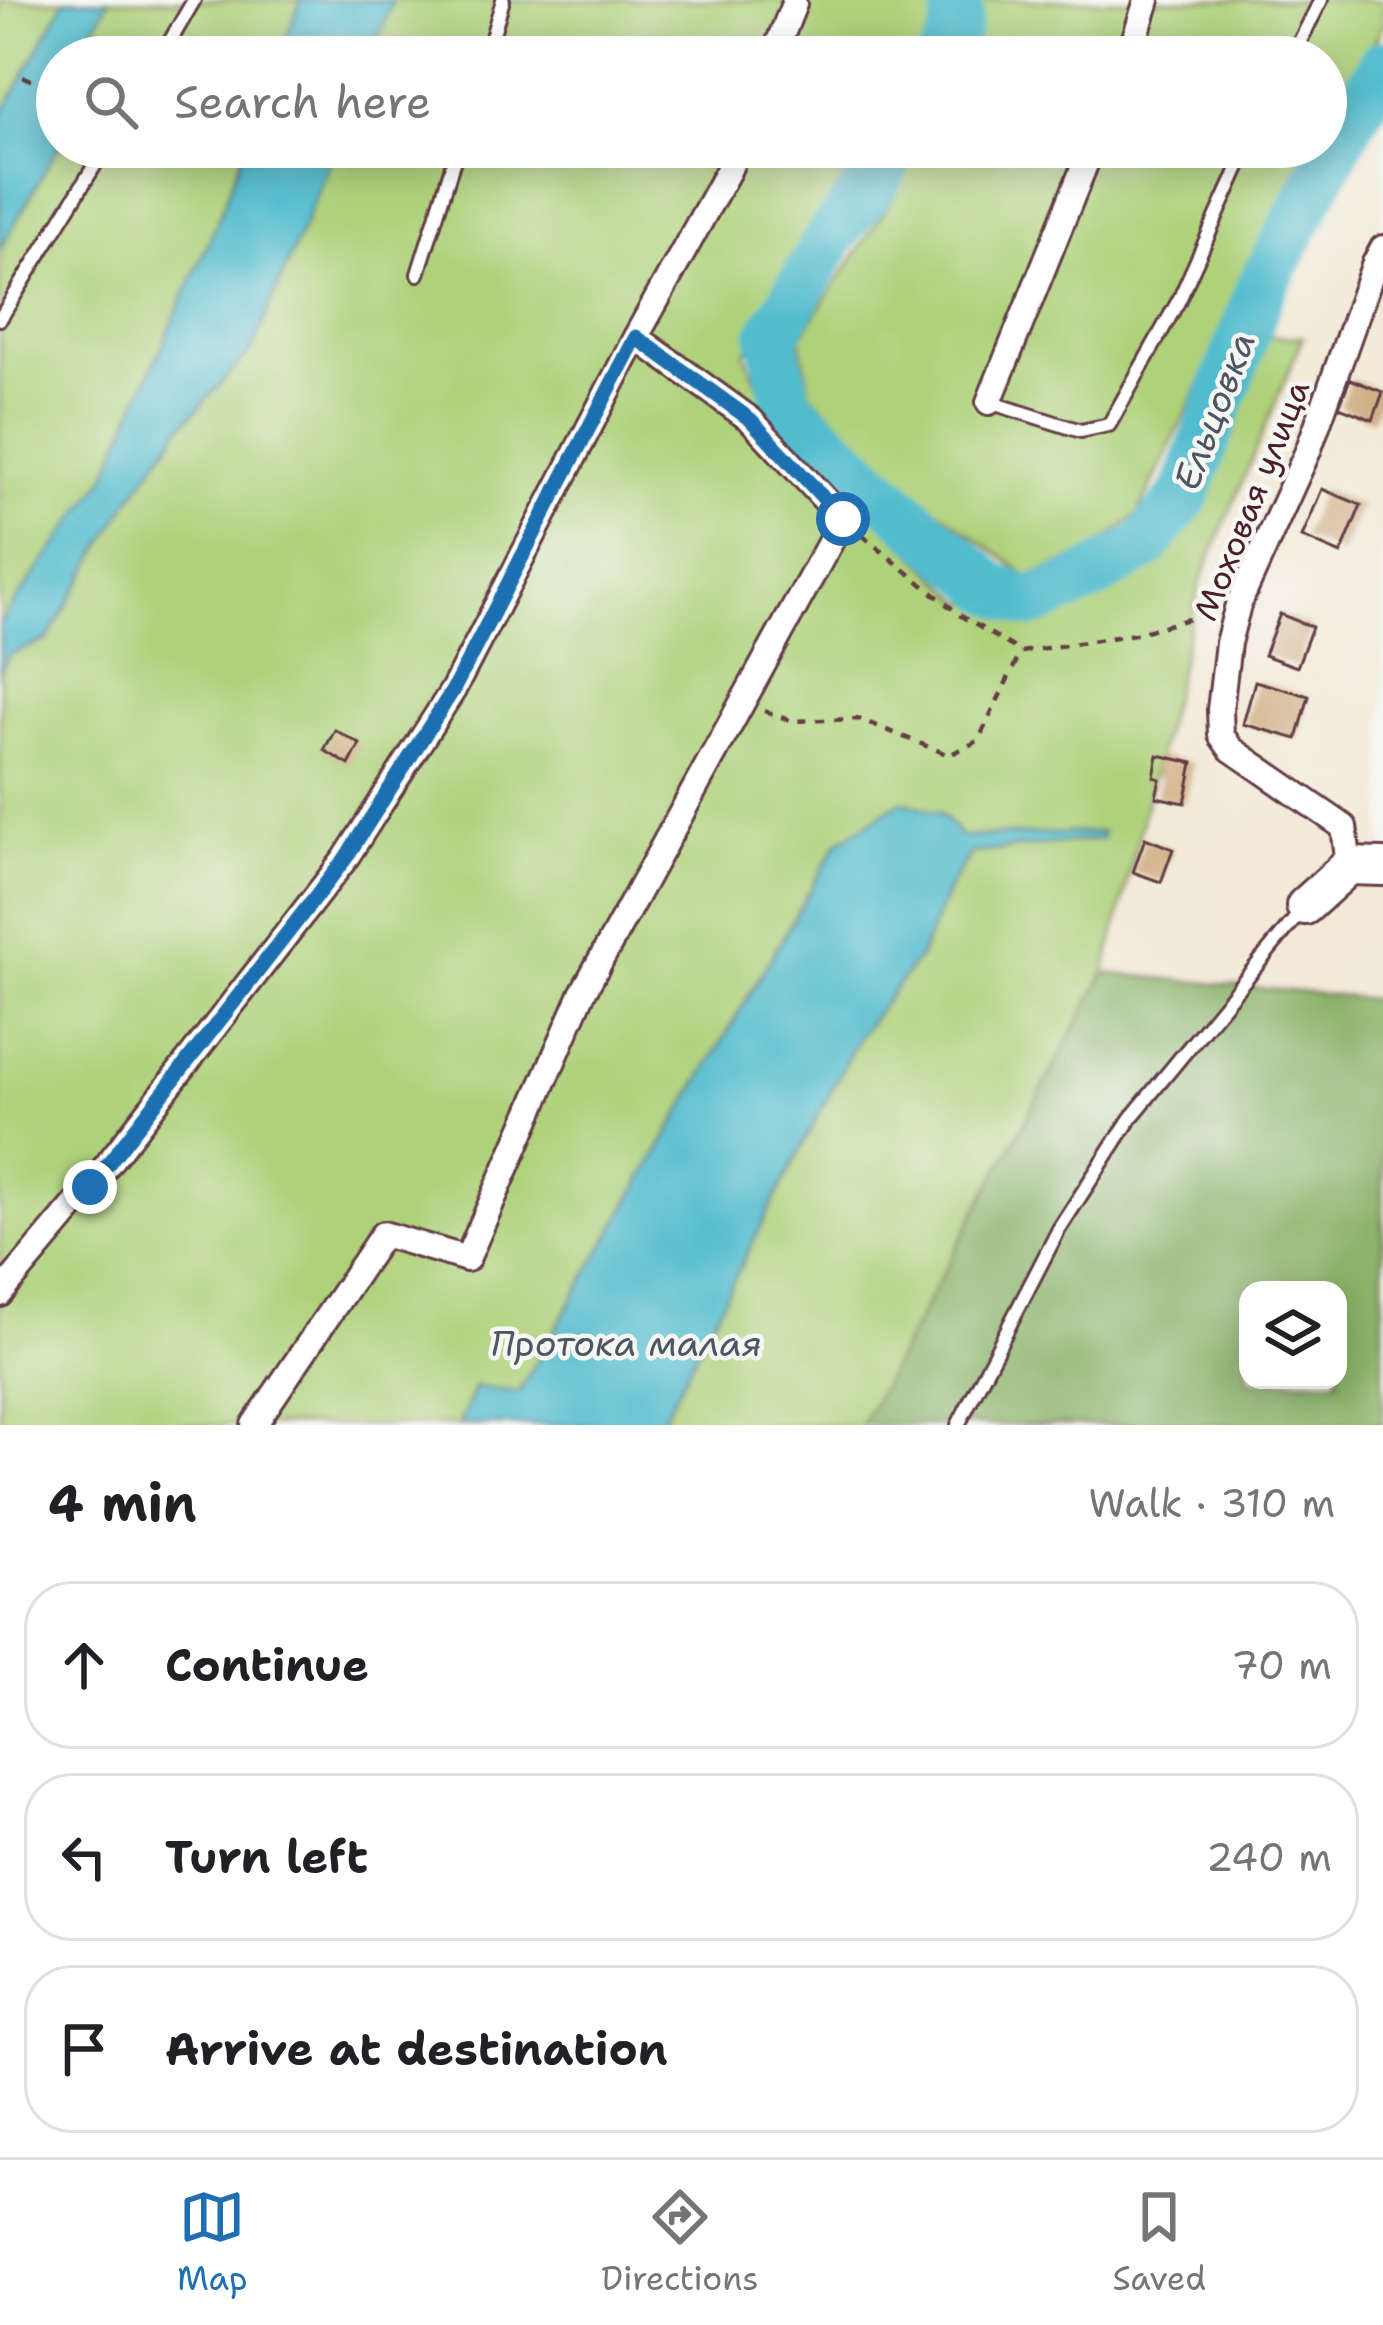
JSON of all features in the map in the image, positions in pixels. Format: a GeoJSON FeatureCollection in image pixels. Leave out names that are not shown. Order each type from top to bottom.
{"type":"FeatureCollection","features":[{"type":"Feature","properties":{"kind":"street"},"geometry":{"type":"LineString","coordinates":[[1136,36],[1147,0]]}},
{"type":"Feature","properties":{"kind":"street"},"geometry":{"type":"LineString","coordinates":[[780,36],[792,2]]}},
{"type":"Feature","properties":{"kind":"street"},"geometry":{"type":"LineString","coordinates":[[0,1294],[90,1187],[345,859],[453,690],[729,168]]}},
{"type":"Feature","properties":{"kind":"street"},"geometry":{"type":"LineString","coordinates":[[988,402],[1083,168]]}},
{"type":"Feature","properties":{"kind":"street","name":"Моховая улица"},"geometry":{"type":"LineString","coordinates":[[1366,866],[1344,827],[1231,749],[1221,735],[1220,710],[1238,605],[1309,451],[1383,248]]}},
{"type":"Feature","properties":{"kind":"street"},"geometry":{"type":"LineString","coordinates":[[254,1425],[383,1234],[466,1259],[582,994],[843,519],[751,420],[636,337]]}},
{"type":"Feature","properties":{"kind":"street"},"geometry":{"type":"LineString","coordinates":[[1305,906],[1366,866]]}},
{"type":"Feature","properties":{"kind":"lane"},"geometry":{"type":"LineString","coordinates":[[173,36],[194,0]]}},
{"type":"Feature","properties":{"kind":"lane"},"geometry":{"type":"LineString","coordinates":[[492,36],[503,0]]}},
{"type":"Feature","properties":{"kind":"lane"},"geometry":{"type":"LineString","coordinates":[[1303,36],[1321,0]]}},
{"type":"Feature","properties":{"kind":"lane"},"geometry":{"type":"LineString","coordinates":[[0,319],[93,168]]}},
{"type":"Feature","properties":{"kind":"lane"},"geometry":{"type":"LineString","coordinates":[[418,274],[451,168]]}},
{"type":"Feature","properties":{"kind":"lane"},"geometry":{"type":"LineString","coordinates":[[988,402],[1081,431],[1109,424],[1179,300],[1239,168]]}},
{"type":"Feature","properties":{"kind":"lane"},"geometry":{"type":"LineString","coordinates":[[958,1425],[1059,1229],[1130,1119],[1305,906]]}},
{"type":"Feature","properties":{"kind":"path"},"geometry":{"type":"LineString","coordinates":[[23,77],[36,82]]}},
{"type":"Feature","properties":{"kind":"path"},"geometry":{"type":"LineString","coordinates":[[843,519],[961,616],[1021,652],[1135,634],[1238,605]]}},
{"type":"Feature","properties":{"kind":"path"},"geometry":{"type":"LineString","coordinates":[[758,709],[792,721],[859,719],[949,754],[978,741],[1021,652]]}},
{"type":"Feature","properties":{"kind":"green space"},"geometry":{"type":"Polygon","coordinates":[[[0,0],[943,0],[947,7],[938,36],[36,36],[36,168],[857,168],[788,267],[745,354],[772,418],[965,603],[1077,575],[1182,490],[1266,336],[1303,337],[1200,583],[1105,973],[861,1425],[659,1425],[860,1034],[920,956],[949,887],[972,853],[1101,839],[1102,832],[961,837],[940,813],[838,842],[519,1392],[475,1387],[459,1425],[0,1425],[0,0]]]}},
{"type":"Feature","properties":{"kind":"green space"},"geometry":{"type":"Polygon","coordinates":[[[978,0],[1383,0],[1383,25],[1347,92],[1347,36],[971,36],[982,11],[978,0]]]}},
{"type":"Feature","properties":{"kind":"green space"},"geometry":{"type":"Polygon","coordinates":[[[908,168],[1306,168],[1138,514],[1091,552],[1029,577],[915,493],[810,393],[800,338],[908,168]]]}},
{"type":"Feature","properties":{"kind":"green space"},"geometry":{"type":"Polygon","coordinates":[[[1105,973],[1383,1000],[1383,1425],[861,1425],[1105,973]]]}},
{"type":"Feature","properties":{"kind":"water"},"geometry":{"type":"Polygon","coordinates":[[[65,0],[109,0],[90,36],[45,36],[65,0]]]}},
{"type":"Feature","properties":{"kind":"water"},"geometry":{"type":"Polygon","coordinates":[[[301,0],[393,0],[379,36],[287,36],[301,0]]]}},
{"type":"Feature","properties":{"kind":"water"},"geometry":{"type":"Polygon","coordinates":[[[36,53],[36,168],[46,168],[0,250],[0,119],[36,53]]]}},
{"type":"Feature","properties":{"kind":"water"},"geometry":{"type":"Polygon","coordinates":[[[237,168],[327,168],[252,350],[181,427],[127,504],[47,640],[9,655],[0,671],[0,623],[106,477],[237,168]]]}},
{"type":"Feature","properties":{"kind":"water","name":"Протока малая"},"geometry":{"type":"Polygon","coordinates":[[[902,801],[940,813],[961,837],[1102,832],[1102,839],[971,853],[949,887],[920,956],[860,1034],[659,1425],[459,1425],[475,1387],[519,1392],[838,842],[902,801]]]}},
{"type":"Feature","properties":{"kind":"building"},"geometry":{"type":"Polygon","coordinates":[[[1350,379],[1383,392],[1373,420],[1339,407],[1350,379]]]}},
{"type":"Feature","properties":{"kind":"building"},"geometry":{"type":"Polygon","coordinates":[[[1322,489],[1361,505],[1341,554],[1302,537],[1322,489]]]}},
{"type":"Feature","properties":{"kind":"building"},"geometry":{"type":"Polygon","coordinates":[[[1280,614],[1312,627],[1297,667],[1264,655],[1280,614]]]}},
{"type":"Feature","properties":{"kind":"building"},"geometry":{"type":"Polygon","coordinates":[[[1255,681],[1309,696],[1297,739],[1243,724],[1255,681]]]}},
{"type":"Feature","properties":{"kind":"building"},"geometry":{"type":"Polygon","coordinates":[[[335,730],[360,744],[349,765],[324,750],[335,730]]]}},
{"type":"Feature","properties":{"kind":"building"},"geometry":{"type":"Polygon","coordinates":[[[1158,755],[1193,763],[1185,803],[1156,797],[1158,755]]]}},
{"type":"Feature","properties":{"kind":"building"},"geometry":{"type":"Polygon","coordinates":[[[1145,838],[1173,849],[1161,882],[1133,872],[1145,838]]]}},
{"type":"Feature","properties":{"kind":"waterway","name":"Ельцовка"},"geometry":{"type":"LineString","coordinates":[[953,36],[956,0]]}},
{"type":"Feature","properties":{"kind":"waterway","name":"Ельцовка"},"geometry":{"type":"LineString","coordinates":[[1347,127],[1383,65]]}},
{"type":"Feature","properties":{"kind":"waterway","name":"Ельцовка"},"geometry":{"type":"LineString","coordinates":[[882,168],[833,233],[772,337],[788,407],[993,588],[1031,603],[1086,580],[1145,545],[1185,495],[1260,291],[1325,168]]}},
{"type":"Feature","properties":{"kind":"route"},"geometry":{"type":"LineString","coordinates":[[90,1187],[345,859],[453,690],[636,337],[751,420],[843,519]]}}]}
